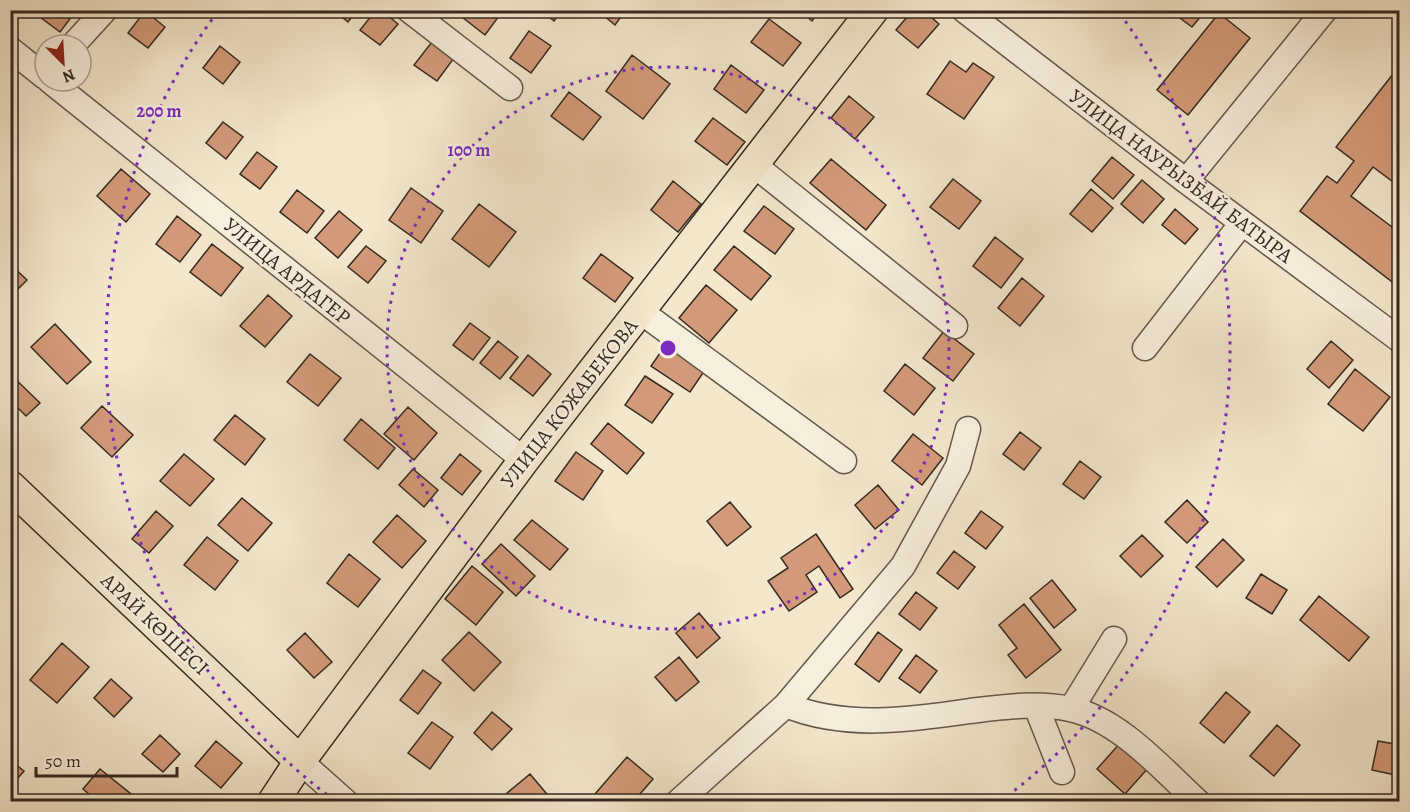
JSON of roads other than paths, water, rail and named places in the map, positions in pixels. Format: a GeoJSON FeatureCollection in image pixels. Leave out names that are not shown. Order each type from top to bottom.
{"type":"FeatureCollection","features":[{"type":"Feature","properties":{"kind":"main road","name":"УЛИЦА КОЖАБЕКОВА"},"geometry":{"type":"LineString","coordinates":[[273,801],[300,761],[524,460],[873,10]]}},
{"type":"Feature","properties":{"kind":"main road","name":"АРАЙ КӨШЕСІ"},"geometry":{"type":"LineString","coordinates":[[10,486],[300,761]]}},
{"type":"Feature","properties":{"kind":"street"},"geometry":{"type":"LineString","coordinates":[[84,33],[105,10]]}},
{"type":"Feature","properties":{"kind":"street"},"geometry":{"type":"LineString","coordinates":[[409,10],[510,88]]}},
{"type":"Feature","properties":{"kind":"street","name":"УЛИЦА НАУРЫЗБАЙ БАТЫРА"},"geometry":{"type":"LineString","coordinates":[[964,10],[1186,181],[1400,340]]}},
{"type":"Feature","properties":{"kind":"street"},"geometry":{"type":"LineString","coordinates":[[1186,181],[1325,10]]}},
{"type":"Feature","properties":{"kind":"street","name":"УЛИЦА АРДАГЕР"},"geometry":{"type":"LineString","coordinates":[[10,49],[33,66]]}},
{"type":"Feature","properties":{"kind":"street","name":"УЛИЦА АРДАГЕР"},"geometry":{"type":"LineString","coordinates":[[68,93],[524,460]]}},
{"type":"Feature","properties":{"kind":"street"},"geometry":{"type":"LineString","coordinates":[[753,164],[955,326]]}},
{"type":"Feature","properties":{"kind":"street"},"geometry":{"type":"LineString","coordinates":[[1145,348],[1242,223]]}},
{"type":"Feature","properties":{"kind":"street"},"geometry":{"type":"LineString","coordinates":[[640,311],[844,461]]}},
{"type":"Feature","properties":{"kind":"street"},"geometry":{"type":"LineString","coordinates":[[678,801],[786,705],[903,566],[958,466],[968,429]]}},
{"type":"Feature","properties":{"kind":"street"},"geometry":{"type":"LineString","coordinates":[[1071,709],[1114,639]]}},
{"type":"Feature","properties":{"kind":"street"},"geometry":{"type":"LineString","coordinates":[[786,705],[809,715],[853,720],[924,718],[1000,707],[1036,706],[1071,709],[1100,721],[1130,740],[1198,801]]}},
{"type":"Feature","properties":{"kind":"street"},"geometry":{"type":"LineString","coordinates":[[1036,706],[1062,772]]}},
{"type":"Feature","properties":{"kind":"street"},"geometry":{"type":"LineString","coordinates":[[300,761],[346,801]]}}]}
